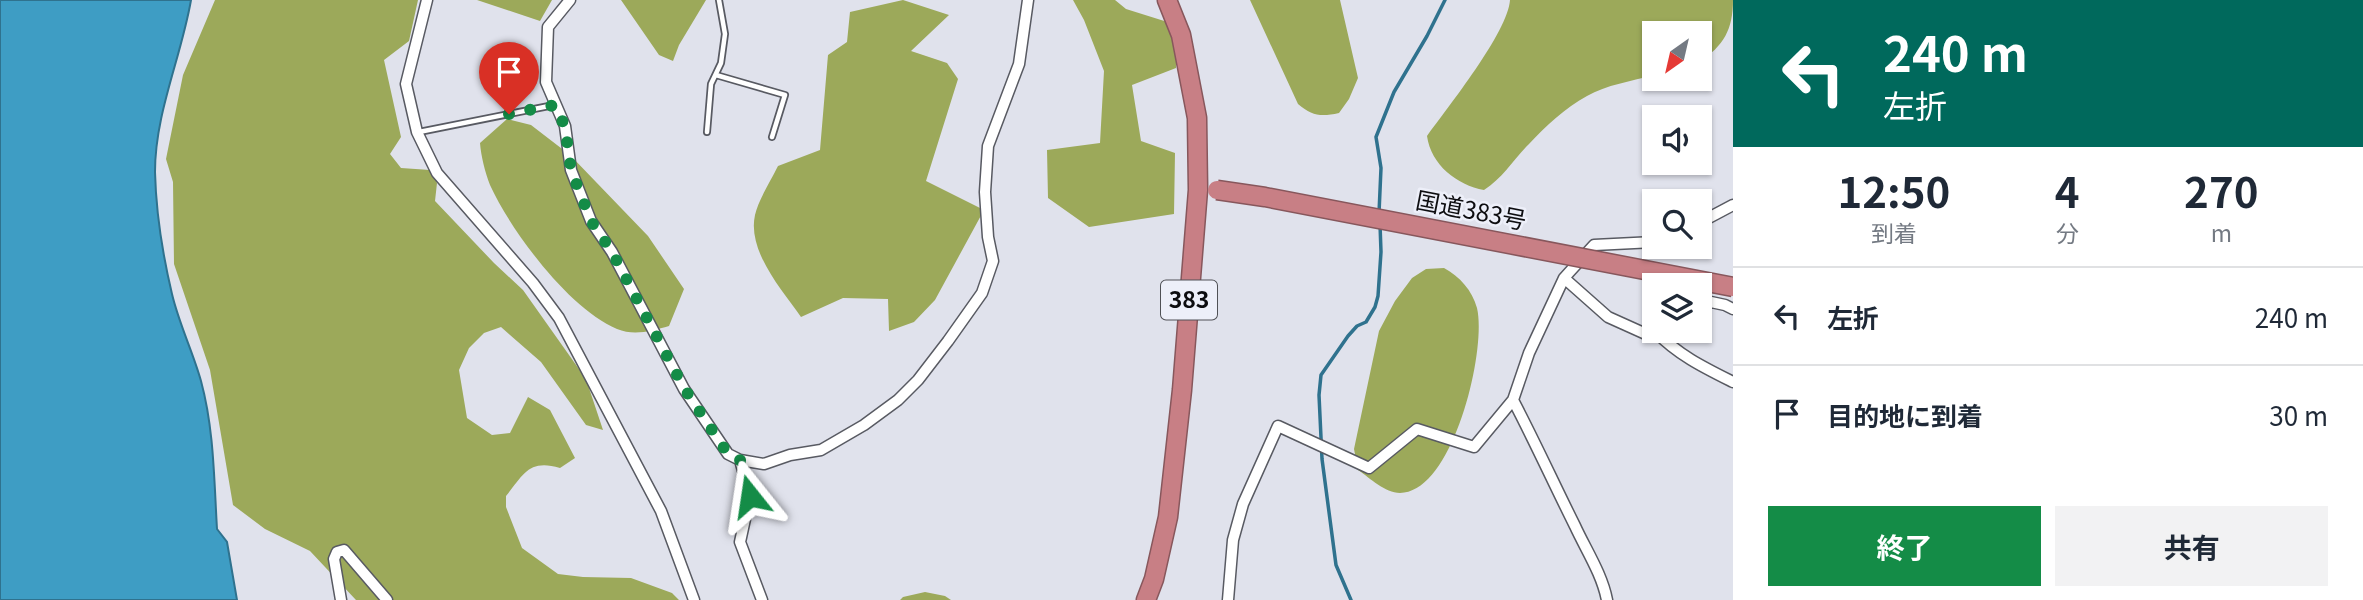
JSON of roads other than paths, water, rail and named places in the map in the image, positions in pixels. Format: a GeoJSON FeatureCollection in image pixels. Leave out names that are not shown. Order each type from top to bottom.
{"type":"FeatureCollection","features":[{"type":"Feature","properties":{"kind":"highway","name":"383"},"geometry":{"type":"LineString","coordinates":[[1146,600],[1154,579],[1168,517],[1182,390],[1198,190],[1197,118],[1181,35],[1167,0]]}},
{"type":"Feature","properties":{"kind":"highway","name":"国道383号"},"geometry":{"type":"LineString","coordinates":[[1198,190],[1265,197],[1733,287]]}},
{"type":"Feature","properties":{"kind":"street"},"geometry":{"type":"LineString","coordinates":[[427,0],[407,85],[417,132],[437,173],[533,283],[559,318],[661,511],[694,600]]}},
{"type":"Feature","properties":{"kind":"street"},"geometry":{"type":"LineString","coordinates":[[569,0],[548,27],[546,82],[565,127],[571,170],[591,221],[612,252],[684,388],[728,454],[740,460],[764,464],[790,455],[821,450],[864,425],[898,400],[918,380],[982,293],[993,261],[986,203],[988,146],[1019,64],[1028,0]]}},
{"type":"Feature","properties":{"kind":"street"},"geometry":{"type":"LineString","coordinates":[[1712,216],[1733,205]]}},
{"type":"Feature","properties":{"kind":"street"},"geometry":{"type":"LineString","coordinates":[[1228,600],[1233,540],[1240,516],[1278,426],[1369,468],[1417,429],[1474,447],[1513,400],[1529,353],[1564,278],[1594,245],[1642,243]]}},
{"type":"Feature","properties":{"kind":"street"},"geometry":{"type":"LineString","coordinates":[[1564,278],[1608,317],[1642,332]]}},
{"type":"Feature","properties":{"kind":"street"},"geometry":{"type":"LineString","coordinates":[[1712,302],[1733,309]]}},
{"type":"Feature","properties":{"kind":"street"},"geometry":{"type":"LineString","coordinates":[[1666,343],[1693,362],[1733,382]]}},
{"type":"Feature","properties":{"kind":"street"},"geometry":{"type":"LineString","coordinates":[[1513,400],[1594,564],[1607,600]]}},
{"type":"Feature","properties":{"kind":"street"},"geometry":{"type":"LineString","coordinates":[[740,460],[750,496],[740,542],[762,600]]}},
{"type":"Feature","properties":{"kind":"street"},"geometry":{"type":"LineString","coordinates":[[341,600],[334,559],[337,552],[344,550],[387,600]]}},
{"type":"Feature","properties":{"kind":"lane"},"geometry":{"type":"LineString","coordinates":[[707,132],[711,85],[721,63],[725,34],[719,0]]}},
{"type":"Feature","properties":{"kind":"lane"},"geometry":{"type":"LineString","coordinates":[[716,75],[786,95],[772,137]]}},
{"type":"Feature","properties":{"kind":"lane"},"geometry":{"type":"LineString","coordinates":[[417,132],[555,105]]}},
{"type":"Feature","properties":{"kind":"water"},"geometry":{"type":"Polygon","coordinates":[[[0,0],[191,0],[159,128],[155,172],[157,203],[172,294],[198,370],[209,417],[217,529],[227,542],[237,600],[0,600],[0,0]]]}},
{"type":"Feature","properties":{"kind":"waterway"},"geometry":{"type":"LineString","coordinates":[[1379,213],[1381,168],[1376,137],[1394,92],[1445,0]]}},
{"type":"Feature","properties":{"kind":"waterway"},"geometry":{"type":"LineString","coordinates":[[1351,600],[1336,565],[1322,459],[1319,395],[1321,375],[1348,336],[1357,326],[1366,322],[1375,307],[1381,252],[1380,224]]}}]}
